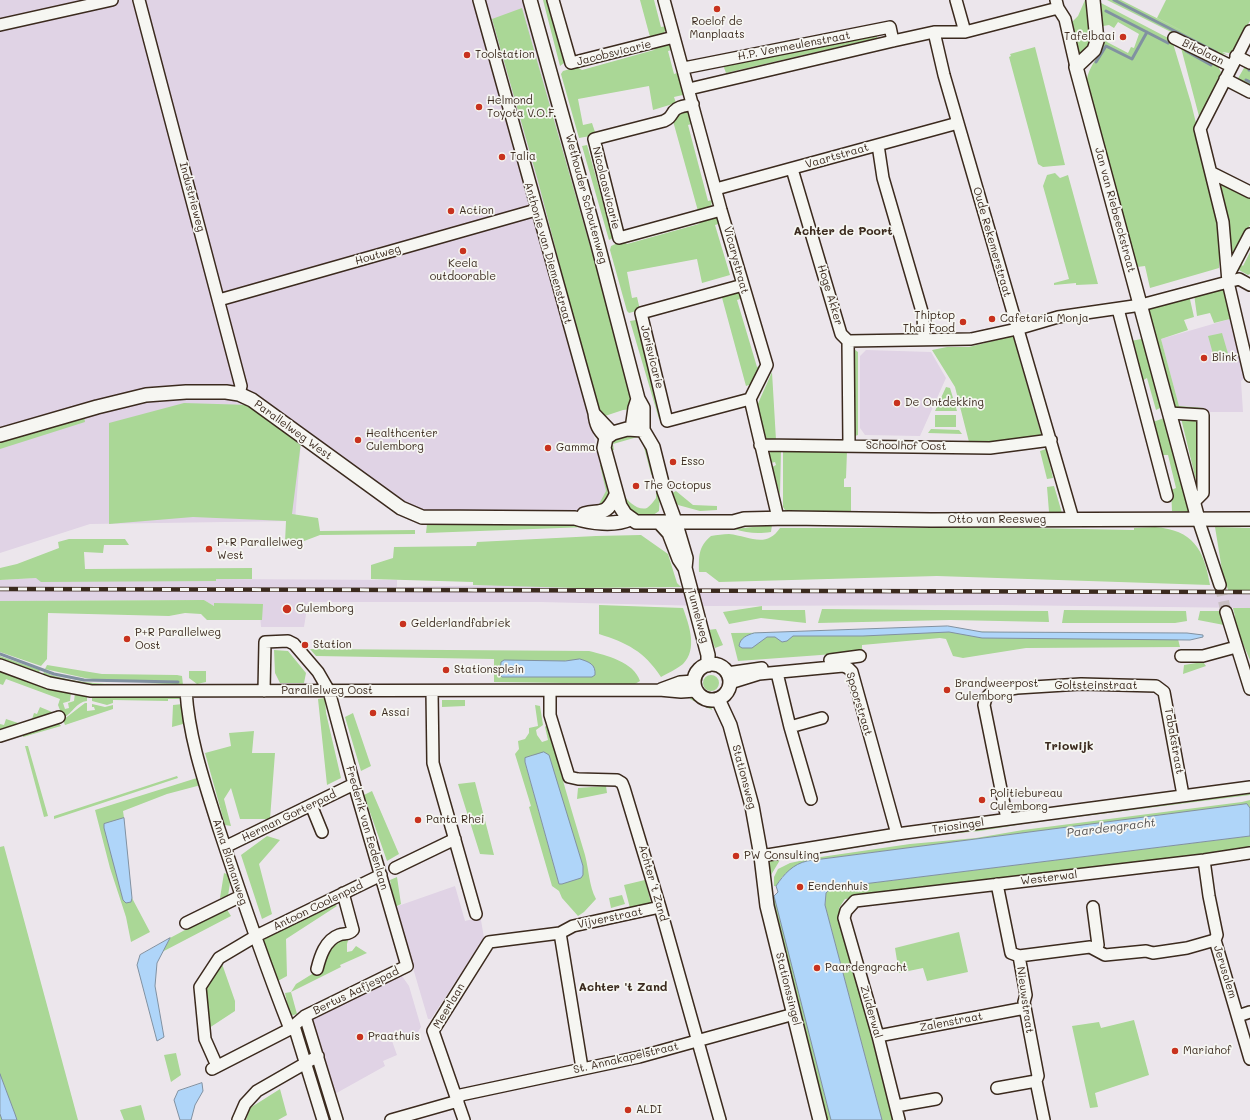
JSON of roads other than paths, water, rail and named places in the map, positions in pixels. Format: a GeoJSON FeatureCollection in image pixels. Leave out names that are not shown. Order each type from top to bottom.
{"type":"FeatureCollection","features":[{"type":"Feature","properties":{"kind":"street"},"geometry":{"type":"LineString","coordinates":[[0,25],[112,0]]}},
{"type":"Feature","properties":{"kind":"street","name":"Industrieweg"},"geometry":{"type":"LineString","coordinates":[[140,0],[220,300],[241,386],[239,394]]}},
{"type":"Feature","properties":{"kind":"street","name":"Anthonie van Diemenstraat"},"geometry":{"type":"LineString","coordinates":[[479,0],[536,210],[594,414],[610,436]]}},
{"type":"Feature","properties":{"kind":"street","name":"Wethouder Schoutenweg"},"geometry":{"type":"LineString","coordinates":[[530,0],[598,245],[638,399],[643,408],[638,430]]}},
{"type":"Feature","properties":{"kind":"street","name":"Jacobsvicarie"},"geometry":{"type":"LineString","coordinates":[[553,0],[571,63],[674,37]]}},
{"type":"Feature","properties":{"kind":"street","name":"Vicarystraat"},"geometry":{"type":"LineString","coordinates":[[664,0],[684,68],[721,210],[767,366],[750,399]]}},
{"type":"Feature","properties":{"kind":"street"},"geometry":{"type":"LineString","coordinates":[[956,0],[966,32]]}},
{"type":"Feature","properties":{"kind":"street"},"geometry":{"type":"LineString","coordinates":[[1076,67],[1094,50],[1097,41],[1093,0]]}},
{"type":"Feature","properties":{"kind":"street","name":"H.P. Vermeulenstraat"},"geometry":{"type":"LineString","coordinates":[[689,89],[934,32],[966,32],[1057,4]]}},
{"type":"Feature","properties":{"kind":"street","name":"Jan van Riebeeckstraat"},"geometry":{"type":"LineString","coordinates":[[1057,4],[1065,19],[1076,67],[1198,519]]}},
{"type":"Feature","properties":{"kind":"street","name":"H.P. Vermeulenstraat"},"geometry":{"type":"LineString","coordinates":[[684,68],[890,27],[893,41]]}},
{"type":"Feature","properties":{"kind":"street"},"geometry":{"type":"LineString","coordinates":[[1250,31],[1200,129],[1223,222],[1228,279],[1250,376]]}},
{"type":"Feature","properties":{"kind":"street","name":"Oude Rekemerstraat"},"geometry":{"type":"LineString","coordinates":[[934,32],[940,61],[1073,519]]}},
{"type":"Feature","properties":{"kind":"street","name":"Bikolaan"},"geometry":{"type":"LineString","coordinates":[[1174,38],[1231,66]]}},
{"type":"Feature","properties":{"kind":"street","name":"Bikolaan"},"geometry":{"type":"LineString","coordinates":[[1236,56],[1250,63]]}},
{"type":"Feature","properties":{"kind":"street","name":"Bikolaan"},"geometry":{"type":"LineString","coordinates":[[1225,79],[1250,92]]}},
{"type":"Feature","properties":{"kind":"street","name":"Nicolaasvicarie"},"geometry":{"type":"LineString","coordinates":[[693,104],[678,107],[670,118],[664,122],[594,139],[619,238],[721,210]]}},
{"type":"Feature","properties":{"kind":"street","name":"Vaartstraat"},"geometry":{"type":"LineString","coordinates":[[716,189],[958,123]]}},
{"type":"Feature","properties":{"kind":"street"},"geometry":{"type":"LineString","coordinates":[[878,145],[883,178],[923,315],[924,339]]}},
{"type":"Feature","properties":{"kind":"street","name":"Hoge Akker"},"geometry":{"type":"LineString","coordinates":[[792,169],[842,334],[848,341],[848,445]]}},
{"type":"Feature","properties":{"kind":"street"},"geometry":{"type":"LineString","coordinates":[[1212,173],[1250,192]]}},
{"type":"Feature","properties":{"kind":"street","name":"Houtweg"},"geometry":{"type":"LineString","coordinates":[[220,300],[536,210]]}},
{"type":"Feature","properties":{"kind":"street"},"geometry":{"type":"LineString","coordinates":[[1228,279],[1250,234]]}},
{"type":"Feature","properties":{"kind":"street"},"geometry":{"type":"LineString","coordinates":[[848,341],[971,339],[1017,329],[1058,317],[1118,309],[1141,304],[1228,279],[1239,279],[1250,285]]}},
{"type":"Feature","properties":{"kind":"street","name":"Jorisvicarie"},"geometry":{"type":"LineString","coordinates":[[743,284],[641,313],[667,421],[750,399]]}},
{"type":"Feature","properties":{"kind":"street"},"geometry":{"type":"LineString","coordinates":[[1118,309],[1167,496]]}},
{"type":"Feature","properties":{"kind":"street","name":"Parallelweg West"},"geometry":{"type":"LineString","coordinates":[[0,435],[97,407],[146,395],[186,392],[239,394],[252,400],[401,508],[422,517],[575,518],[592,522],[624,522],[630,519]]}},
{"type":"Feature","properties":{"kind":"street"},"geometry":{"type":"LineString","coordinates":[[750,399],[778,518]]}},
{"type":"Feature","properties":{"kind":"street"},"geometry":{"type":"LineString","coordinates":[[1169,413],[1203,415],[1203,493],[1194,502]]}},
{"type":"Feature","properties":{"kind":"street"},"geometry":{"type":"LineString","coordinates":[[630,519],[625,514],[616,495],[604,448],[610,436],[638,430],[653,447],[664,491],[675,521]]}},
{"type":"Feature","properties":{"kind":"street","name":"Schoolhof Oost"},"geometry":{"type":"LineString","coordinates":[[760,445],[990,448],[1051,440]]}},
{"type":"Feature","properties":{"kind":"street","name":"Parallelweg West"},"geometry":{"type":"LineString","coordinates":[[575,518],[586,514],[605,511],[612,504],[616,495]]}},
{"type":"Feature","properties":{"kind":"street"},"geometry":{"type":"LineString","coordinates":[[659,522],[670,509]]}},
{"type":"Feature","properties":{"kind":"street","name":"Otto van Reesweg"},"geometry":{"type":"LineString","coordinates":[[670,509],[680,514],[735,516],[744,519]]}},
{"type":"Feature","properties":{"kind":"street","name":"Otto van Reesweg"},"geometry":{"type":"LineString","coordinates":[[630,519],[643,523],[675,521],[733,522],[744,519],[778,518],[1250,519]]}},
{"type":"Feature","properties":{"kind":"street"},"geometry":{"type":"LineString","coordinates":[[1198,519],[1220,585]]}},
{"type":"Feature","properties":{"kind":"street","name":"Tunnelweg"},"geometry":{"type":"LineString","coordinates":[[675,521],[686,558],[685,568]]}},
{"type":"Feature","properties":{"kind":"street"},"geometry":{"type":"LineString","coordinates":[[681,539],[683,533],[692,521]]}},
{"type":"Feature","properties":{"kind":"street","name":"Tunnelweg"},"geometry":{"type":"LineString","coordinates":[[659,522],[669,533],[679,559],[685,568],[708,655],[708,665]]}},
{"type":"Feature","properties":{"kind":"street"},"geometry":{"type":"LineString","coordinates":[[1226,612],[1236,647],[1247,669],[1250,689]]}},
{"type":"Feature","properties":{"kind":"street"},"geometry":{"type":"LineString","coordinates":[[264,691],[265,642],[288,641],[300,649],[329,690]]}},
{"type":"Feature","properties":{"kind":"street"},"geometry":{"type":"LineString","coordinates":[[1180,656],[1203,656],[1236,647]]}},
{"type":"Feature","properties":{"kind":"street","name":"Spoorstraat"},"geometry":{"type":"LineString","coordinates":[[728,678],[860,656]]}},
{"type":"Feature","properties":{"kind":"street","name":"Parallelweg Oost"},"geometry":{"type":"LineString","coordinates":[[0,665],[49,683],[91,691],[659,690],[680,682],[695,686]]}},
{"type":"Feature","properties":{"kind":"street"},"geometry":{"type":"LineString","coordinates":[[708,665],[719,666],[728,678],[726,693],[718,699],[708,700],[699,695],[695,686],[698,670],[708,665]]}},
{"type":"Feature","properties":{"kind":"street","name":"Spoorstraat"},"geometry":{"type":"LineString","coordinates":[[728,678],[842,666],[848,668],[852,672],[896,834]]}},
{"type":"Feature","properties":{"kind":"street"},"geometry":{"type":"LineString","coordinates":[[777,673],[790,727],[811,799]]}},
{"type":"Feature","properties":{"kind":"street","name":"Goltsteinstraat"},"geometry":{"type":"LineString","coordinates":[[1007,819],[984,706],[986,698],[992,692],[1017,688],[1081,684],[1156,686],[1161,688]]}},
{"type":"Feature","properties":{"kind":"street","name":"Tabakstraat"},"geometry":{"type":"LineString","coordinates":[[1161,688],[1164,692],[1183,796]]}},
{"type":"Feature","properties":{"kind":"street","name":"Frederik van Eedenlaan"},"geometry":{"type":"LineString","coordinates":[[329,690],[406,966]]}},
{"type":"Feature","properties":{"kind":"street","name":"Anna Blamanweg"},"geometry":{"type":"LineString","coordinates":[[186,691],[187,716],[191,736],[225,847],[241,896],[305,1063],[323,1120]]}},
{"type":"Feature","properties":{"kind":"street"},"geometry":{"type":"LineString","coordinates":[[432,691],[433,763],[476,914]]}},
{"type":"Feature","properties":{"kind":"street","name":"Achter 't Zand"},"geometry":{"type":"LineString","coordinates":[[550,691],[550,715],[569,777],[578,779],[617,780],[622,783],[660,907],[720,1120]]}},
{"type":"Feature","properties":{"kind":"street","name":"Stationsweg"},"geometry":{"type":"LineString","coordinates":[[718,699],[731,729],[752,806],[761,856]]}},
{"type":"Feature","properties":{"kind":"street"},"geometry":{"type":"LineString","coordinates":[[0,736],[59,717]]}},
{"type":"Feature","properties":{"kind":"street"},"geometry":{"type":"LineString","coordinates":[[790,727],[822,718]]}},
{"type":"Feature","properties":{"kind":"street","name":"Herman Gorterpad"},"geometry":{"type":"LineString","coordinates":[[225,847],[354,784]]}},
{"type":"Feature","properties":{"kind":"street","name":"Triosingel"},"geometry":{"type":"LineString","coordinates":[[761,856],[896,834],[1250,788]]}},
{"type":"Feature","properties":{"kind":"street"},"geometry":{"type":"LineString","coordinates":[[311,805],[322,832]]}},
{"type":"Feature","properties":{"kind":"street"},"geometry":{"type":"LineString","coordinates":[[395,868],[455,839]]}},
{"type":"Feature","properties":{"kind":"street","name":"Westerwal"},"geometry":{"type":"LineString","coordinates":[[850,906],[854,902],[1204,860],[1250,853]]}},
{"type":"Feature","properties":{"kind":"street","name":"Stationssingel"},"geometry":{"type":"LineString","coordinates":[[761,856],[767,906],[820,1120]]}},
{"type":"Feature","properties":{"kind":"street","name":"Jerusalem"},"geometry":{"type":"LineString","coordinates":[[1204,860],[1209,896],[1217,935],[1215,940],[1250,1059]]}},
{"type":"Feature","properties":{"kind":"street","name":"Antoon Coolenpad"},"geometry":{"type":"LineString","coordinates":[[214,1068],[205,1039],[200,987],[219,958],[256,936],[381,875]]}},
{"type":"Feature","properties":{"kind":"street","name":"Nieuwstraat"},"geometry":{"type":"LineString","coordinates":[[997,884],[1011,953],[1018,956],[1026,995],[1024,1002],[1038,1076],[1036,1081],[1044,1120]]}},
{"type":"Feature","properties":{"kind":"street"},"geometry":{"type":"LineString","coordinates":[[317,969],[320,957],[328,944],[338,935],[350,934],[353,930],[343,893]]}},
{"type":"Feature","properties":{"kind":"street"},"geometry":{"type":"LineString","coordinates":[[186,923],[241,896]]}},
{"type":"Feature","properties":{"kind":"street","name":"Zuiderwal"},"geometry":{"type":"LineString","coordinates":[[850,906],[844,918],[878,1036],[899,1120]]}},
{"type":"Feature","properties":{"kind":"street","name":"Vijverstraat"},"geometry":{"type":"LineString","coordinates":[[489,942],[560,934],[572,926],[660,907]]}},
{"type":"Feature","properties":{"kind":"street"},"geometry":{"type":"LineString","coordinates":[[1093,907],[1098,945],[1096,950]]}},
{"type":"Feature","properties":{"kind":"street"},"geometry":{"type":"LineString","coordinates":[[560,934],[582,1068]]}},
{"type":"Feature","properties":{"kind":"street"},"geometry":{"type":"LineString","coordinates":[[1018,956],[1090,947],[1105,955],[1146,951],[1153,953],[1187,948],[1215,940]]}},
{"type":"Feature","properties":{"kind":"street","name":"Meerlaan"},"geometry":{"type":"LineString","coordinates":[[464,1120],[433,1031],[489,942]]}},
{"type":"Feature","properties":{"kind":"street","name":"Bertus Aafjespad"},"geometry":{"type":"LineString","coordinates":[[214,1068],[292,1028],[305,1016],[406,966]]}},
{"type":"Feature","properties":{"kind":"street","name":"Zalenstraat"},"geometry":{"type":"LineString","coordinates":[[878,1036],[1025,1008]]}},
{"type":"Feature","properties":{"kind":"street"},"geometry":{"type":"LineString","coordinates":[[1238,1016],[1250,1012]]}},
{"type":"Feature","properties":{"kind":"street","name":"St. Annakapelstraat"},"geometry":{"type":"LineString","coordinates":[[390,1120],[419,1116],[457,1098],[582,1068],[639,1057],[794,1014]]}},
{"type":"Feature","properties":{"kind":"street"},"geometry":{"type":"LineString","coordinates":[[305,1016],[337,1120]]}},
{"type":"Feature","properties":{"kind":"street"},"geometry":{"type":"LineString","coordinates":[[238,1120],[245,1104],[257,1090],[318,1056]]}},
{"type":"Feature","properties":{"kind":"street"},"geometry":{"type":"LineString","coordinates":[[997,1088],[1036,1081]]}},
{"type":"Feature","properties":{"kind":"street"},"geometry":{"type":"LineString","coordinates":[[896,1106],[936,1099]]}},
{"type":"Feature","properties":{"kind":"water"},"geometry":{"type":"Polygon","coordinates":[[[948,626],[982,632],[1187,633],[1203,635],[1203,637],[1190,640],[982,638],[949,632],[863,636],[793,636],[787,641],[782,642],[775,637],[767,637],[752,648],[742,648],[739,646],[742,639],[754,633],[948,626]]]}},
{"type":"Feature","properties":{"kind":"water"},"geometry":{"type":"Polygon","coordinates":[[[580,659],[589,662],[593,666],[595,675],[592,677],[502,677],[500,675],[501,662],[504,660],[565,661],[580,659]]]}},
{"type":"Feature","properties":{"kind":"water"},"geometry":{"type":"Polygon","coordinates":[[[544,752],[549,755],[583,866],[583,875],[581,878],[562,884],[559,884],[525,762],[525,758],[544,752]]]}},
{"type":"Feature","properties":{"kind":"water","name":"Paardengracht"},"geometry":{"type":"Polygon","coordinates":[[[1247,804],[1250,808],[1250,836],[831,888],[826,893],[825,905],[882,1120],[831,1120],[774,896],[778,892],[776,886],[782,877],[793,867],[807,861],[1247,804]]]}},
{"type":"Feature","properties":{"kind":"water"},"geometry":{"type":"Polygon","coordinates":[[[124,818],[132,898],[131,902],[126,903],[123,900],[104,828],[104,824],[124,818]]]}},
{"type":"Feature","properties":{"kind":"water"},"geometry":{"type":"Polygon","coordinates":[[[170,938],[157,963],[155,986],[164,1037],[157,1041],[137,965],[140,955],[170,938]]]}},
{"type":"Feature","properties":{"kind":"water"},"geometry":{"type":"Polygon","coordinates":[[[0,1074],[17,1120],[2,1120],[0,1114],[0,1074]]]}},
{"type":"Feature","properties":{"kind":"water"},"geometry":{"type":"Polygon","coordinates":[[[202,1083],[203,1091],[195,1105],[191,1120],[180,1120],[174,1100],[178,1091],[202,1083]]]}},
{"type":"Feature","properties":{"kind":"waterway"},"geometry":{"type":"LineString","coordinates":[[1114,0],[1216,52]]}},
{"type":"Feature","properties":{"kind":"waterway"},"geometry":{"type":"LineString","coordinates":[[1106,11],[1168,43]]}},
{"type":"Feature","properties":{"kind":"waterway"},"geometry":{"type":"LineString","coordinates":[[1096,62],[1106,46],[1132,59],[1147,32]]}},
{"type":"Feature","properties":{"kind":"waterway"},"geometry":{"type":"LineString","coordinates":[[1186,51],[1211,65]]}},
{"type":"Feature","properties":{"kind":"waterway"},"geometry":{"type":"LineString","coordinates":[[1246,80],[1250,82]]}},
{"type":"Feature","properties":{"kind":"waterway"},"geometry":{"type":"LineString","coordinates":[[0,654],[54,674],[84,680],[178,682]]}},
{"type":"Feature","properties":{"kind":"tunnel"},"geometry":{"type":"LineString","coordinates":[[1220,585],[1226,612]]}},
{"type":"Feature","properties":{"kind":"railway"},"geometry":{"type":"LineString","coordinates":[[0,589],[1250,592]]}},
{"type":"Feature","properties":{"kind":"place","name":"Roelof de Manplaats"},"geometry":{"type":"Point","coordinates":[717,9]}},
{"type":"Feature","properties":{"kind":"place","name":"Tafelbaai"},"geometry":{"type":"Point","coordinates":[1123,37]}},
{"type":"Feature","properties":{"kind":"place","name":"Toolstation"},"geometry":{"type":"Point","coordinates":[467,55]}},
{"type":"Feature","properties":{"kind":"place","name":"Helmond Toyota V.O.F."},"geometry":{"type":"Point","coordinates":[479,107]}},
{"type":"Feature","properties":{"kind":"place","name":"Talia"},"geometry":{"type":"Point","coordinates":[502,157]}},
{"type":"Feature","properties":{"kind":"place","name":"Action"},"geometry":{"type":"Point","coordinates":[451,211]}},
{"type":"Feature","properties":{"kind":"place","name":"Keela outdoorable"},"geometry":{"type":"Point","coordinates":[463,251]}},
{"type":"Feature","properties":{"kind":"place","name":"Cafetaria Monja"},"geometry":{"type":"Point","coordinates":[992,319]}},
{"type":"Feature","properties":{"kind":"place","name":"Thiptop Thai Food"},"geometry":{"type":"Point","coordinates":[963,322]}},
{"type":"Feature","properties":{"kind":"place","name":"Blink"},"geometry":{"type":"Point","coordinates":[1204,358]}},
{"type":"Feature","properties":{"kind":"place","name":"De Ontdekking"},"geometry":{"type":"Point","coordinates":[897,403]}},
{"type":"Feature","properties":{"kind":"place","name":"Healthcenter Culemborg"},"geometry":{"type":"Point","coordinates":[358,440]}},
{"type":"Feature","properties":{"kind":"place","name":"Gamma"},"geometry":{"type":"Point","coordinates":[548,448]}},
{"type":"Feature","properties":{"kind":"place","name":"Esso"},"geometry":{"type":"Point","coordinates":[673,462]}},
{"type":"Feature","properties":{"kind":"place","name":"The Octopus"},"geometry":{"type":"Point","coordinates":[636,486]}},
{"type":"Feature","properties":{"kind":"place","name":"P+R Parallelweg West"},"geometry":{"type":"Point","coordinates":[209,549]}},
{"type":"Feature","properties":{"kind":"place","name":"Culemborg"},"geometry":{"type":"Point","coordinates":[287,609]}},
{"type":"Feature","properties":{"kind":"place","name":"Gelderlandfabriek"},"geometry":{"type":"Point","coordinates":[403,624]}},
{"type":"Feature","properties":{"kind":"place","name":"P+R Parallelweg Oost"},"geometry":{"type":"Point","coordinates":[127,639]}},
{"type":"Feature","properties":{"kind":"place","name":"Station"},"geometry":{"type":"Point","coordinates":[305,645]}},
{"type":"Feature","properties":{"kind":"place","name":"Stationsplein"},"geometry":{"type":"Point","coordinates":[446,670]}},
{"type":"Feature","properties":{"kind":"place","name":"Brandweerpost Culemborg"},"geometry":{"type":"Point","coordinates":[947,690]}},
{"type":"Feature","properties":{"kind":"place","name":"Assai"},"geometry":{"type":"Point","coordinates":[373,713]}},
{"type":"Feature","properties":{"kind":"place","name":"Politiebureau Culemborg"},"geometry":{"type":"Point","coordinates":[982,800]}},
{"type":"Feature","properties":{"kind":"place","name":"Panta Rhei"},"geometry":{"type":"Point","coordinates":[418,820]}},
{"type":"Feature","properties":{"kind":"place","name":"PW Consulting"},"geometry":{"type":"Point","coordinates":[736,856]}},
{"type":"Feature","properties":{"kind":"place","name":"Eendenhuis"},"geometry":{"type":"Point","coordinates":[800,887]}},
{"type":"Feature","properties":{"kind":"place","name":"Paardengracht"},"geometry":{"type":"Point","coordinates":[817,968]}},
{"type":"Feature","properties":{"kind":"place","name":"Praathuis"},"geometry":{"type":"Point","coordinates":[360,1037]}},
{"type":"Feature","properties":{"kind":"place","name":"Mariahof"},"geometry":{"type":"Point","coordinates":[1175,1051]}},
{"type":"Feature","properties":{"kind":"place","name":"ALDI"},"geometry":{"type":"Point","coordinates":[628,1110]}},
{"type":"Feature","properties":{"kind":"district","name":"Achter de Poort"},"geometry":{"type":"Point","coordinates":[843,231]}},
{"type":"Feature","properties":{"kind":"district","name":"Triowijk"},"geometry":{"type":"Point","coordinates":[1069,746]}},
{"type":"Feature","properties":{"kind":"district","name":"Achter 't Zand"},"geometry":{"type":"Point","coordinates":[623,987]}}]}
